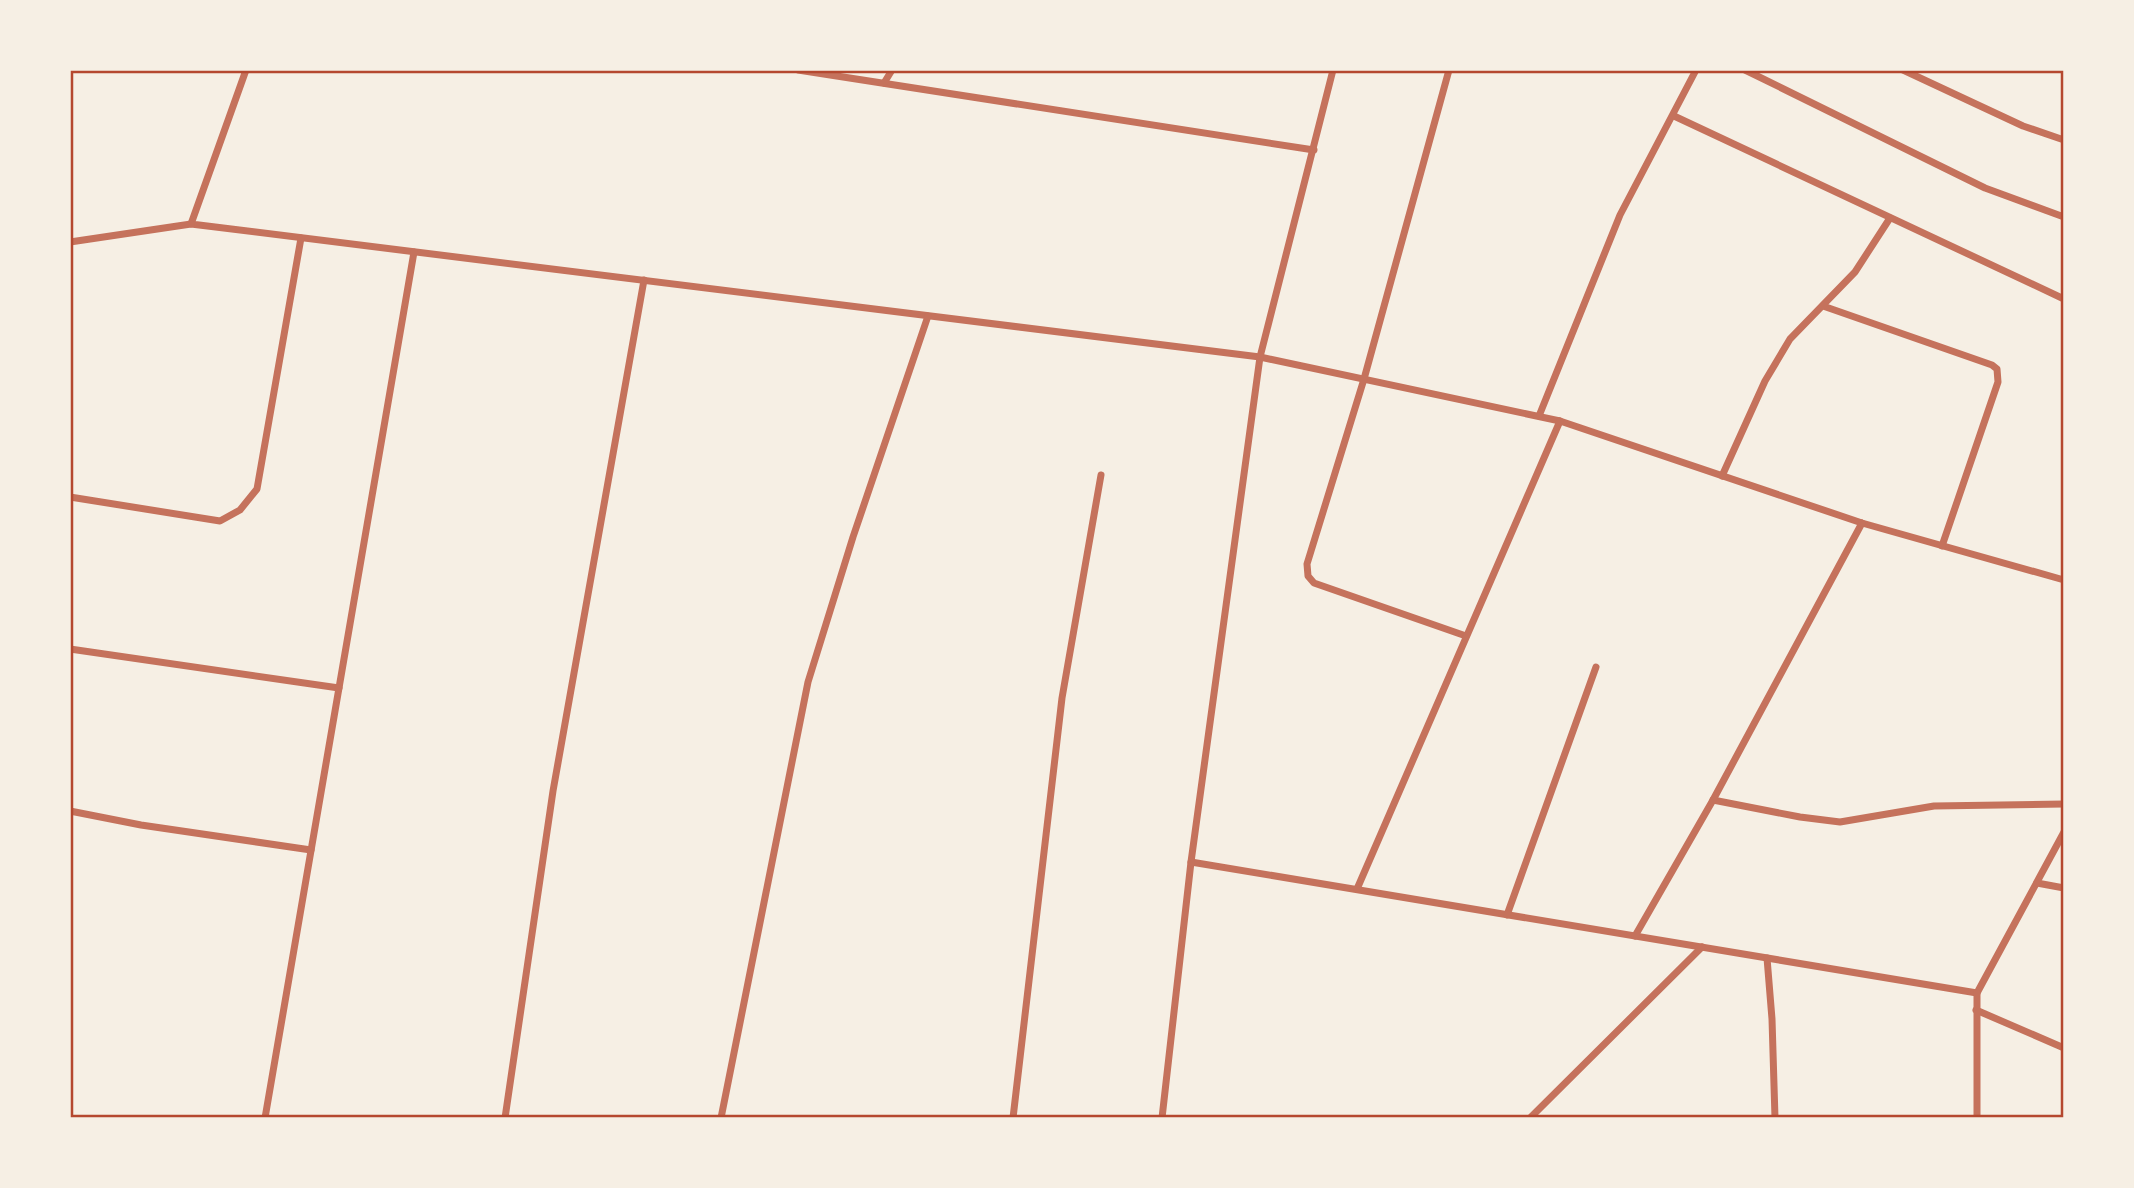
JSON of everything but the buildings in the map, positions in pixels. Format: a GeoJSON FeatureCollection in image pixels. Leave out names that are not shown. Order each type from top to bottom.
{"type":"FeatureCollection","features":[{"type":"Feature","properties":{"kind":"street"},"geometry":{"type":"LineString","coordinates":[[191,224],[246,70]]}},
{"type":"Feature","properties":{"kind":"street"},"geometry":{"type":"LineString","coordinates":[[798,70],[1314,150]]}},
{"type":"Feature","properties":{"kind":"street"},"geometry":{"type":"LineString","coordinates":[[884,83],[892,70]]}},
{"type":"Feature","properties":{"kind":"street"},"geometry":{"type":"LineString","coordinates":[[1162,1118],[1191,862],[1260,357],[1333,70]]}},
{"type":"Feature","properties":{"kind":"street"},"geometry":{"type":"LineString","coordinates":[[1449,70],[1364,379],[1307,564],[1308,576],[1314,583],[1466,636]]}},
{"type":"Feature","properties":{"kind":"street"},"geometry":{"type":"LineString","coordinates":[[1539,416],[1620,215],[1696,70]]}},
{"type":"Feature","properties":{"kind":"street"},"geometry":{"type":"LineString","coordinates":[[1745,70],[1985,188],[2064,217]]}},
{"type":"Feature","properties":{"kind":"street"},"geometry":{"type":"LineString","coordinates":[[1903,70],[2023,126],[2064,140]]}},
{"type":"Feature","properties":{"kind":"street"},"geometry":{"type":"LineString","coordinates":[[1674,116],[2064,299]]}},
{"type":"Feature","properties":{"kind":"street"},"geometry":{"type":"LineString","coordinates":[[1722,476],[1765,382],[1790,339],[1855,272],[1890,218]]}},
{"type":"Feature","properties":{"kind":"street"},"geometry":{"type":"LineString","coordinates":[[70,242],[191,224],[1260,357],[1560,421],[1862,523],[2064,580]]}},
{"type":"Feature","properties":{"kind":"street"},"geometry":{"type":"LineString","coordinates":[[70,497],[219,521],[240,510],[257,489],[301,238]]}},
{"type":"Feature","properties":{"kind":"street"},"geometry":{"type":"LineString","coordinates":[[265,1118],[414,252]]}},
{"type":"Feature","properties":{"kind":"street"},"geometry":{"type":"LineString","coordinates":[[505,1118],[553,791],[644,280]]}},
{"type":"Feature","properties":{"kind":"street"},"geometry":{"type":"LineString","coordinates":[[1823,306],[1997,369],[1998,382],[1942,546]]}},
{"type":"Feature","properties":{"kind":"street"},"geometry":{"type":"LineString","coordinates":[[721,1118],[808,682],[853,537],[928,316]]}},
{"type":"Feature","properties":{"kind":"street"},"geometry":{"type":"LineString","coordinates":[[1357,889],[1560,421]]}},
{"type":"Feature","properties":{"kind":"street"},"geometry":{"type":"LineString","coordinates":[[1013,1118],[1062,698],[1101,475]]}},
{"type":"Feature","properties":{"kind":"street"},"geometry":{"type":"LineString","coordinates":[[1635,936],[1713,800],[1862,523]]}},
{"type":"Feature","properties":{"kind":"street"},"geometry":{"type":"LineString","coordinates":[[70,649],[340,688]]}},
{"type":"Feature","properties":{"kind":"street"},"geometry":{"type":"LineString","coordinates":[[1507,915],[1595,667]]}},
{"type":"Feature","properties":{"kind":"street"},"geometry":{"type":"LineString","coordinates":[[1713,800],[1840,822],[1934,806],[2064,804]]}},
{"type":"Feature","properties":{"kind":"street"},"geometry":{"type":"LineString","coordinates":[[70,811],[141,825],[311,850]]}},
{"type":"Feature","properties":{"kind":"street"},"geometry":{"type":"LineString","coordinates":[[1977,1118],[1977,993],[2064,832]]}},
{"type":"Feature","properties":{"kind":"street"},"geometry":{"type":"LineString","coordinates":[[1191,862],[1977,993]]}},
{"type":"Feature","properties":{"kind":"street"},"geometry":{"type":"LineString","coordinates":[[2036,883],[2064,888]]}},
{"type":"Feature","properties":{"kind":"street"},"geometry":{"type":"LineString","coordinates":[[1530,1118],[1702,947]]}},
{"type":"Feature","properties":{"kind":"street"},"geometry":{"type":"LineString","coordinates":[[1768,958],[1775,1118]]}},
{"type":"Feature","properties":{"kind":"street"},"geometry":{"type":"LineString","coordinates":[[1976,1010],[2064,1048]]}}]}
